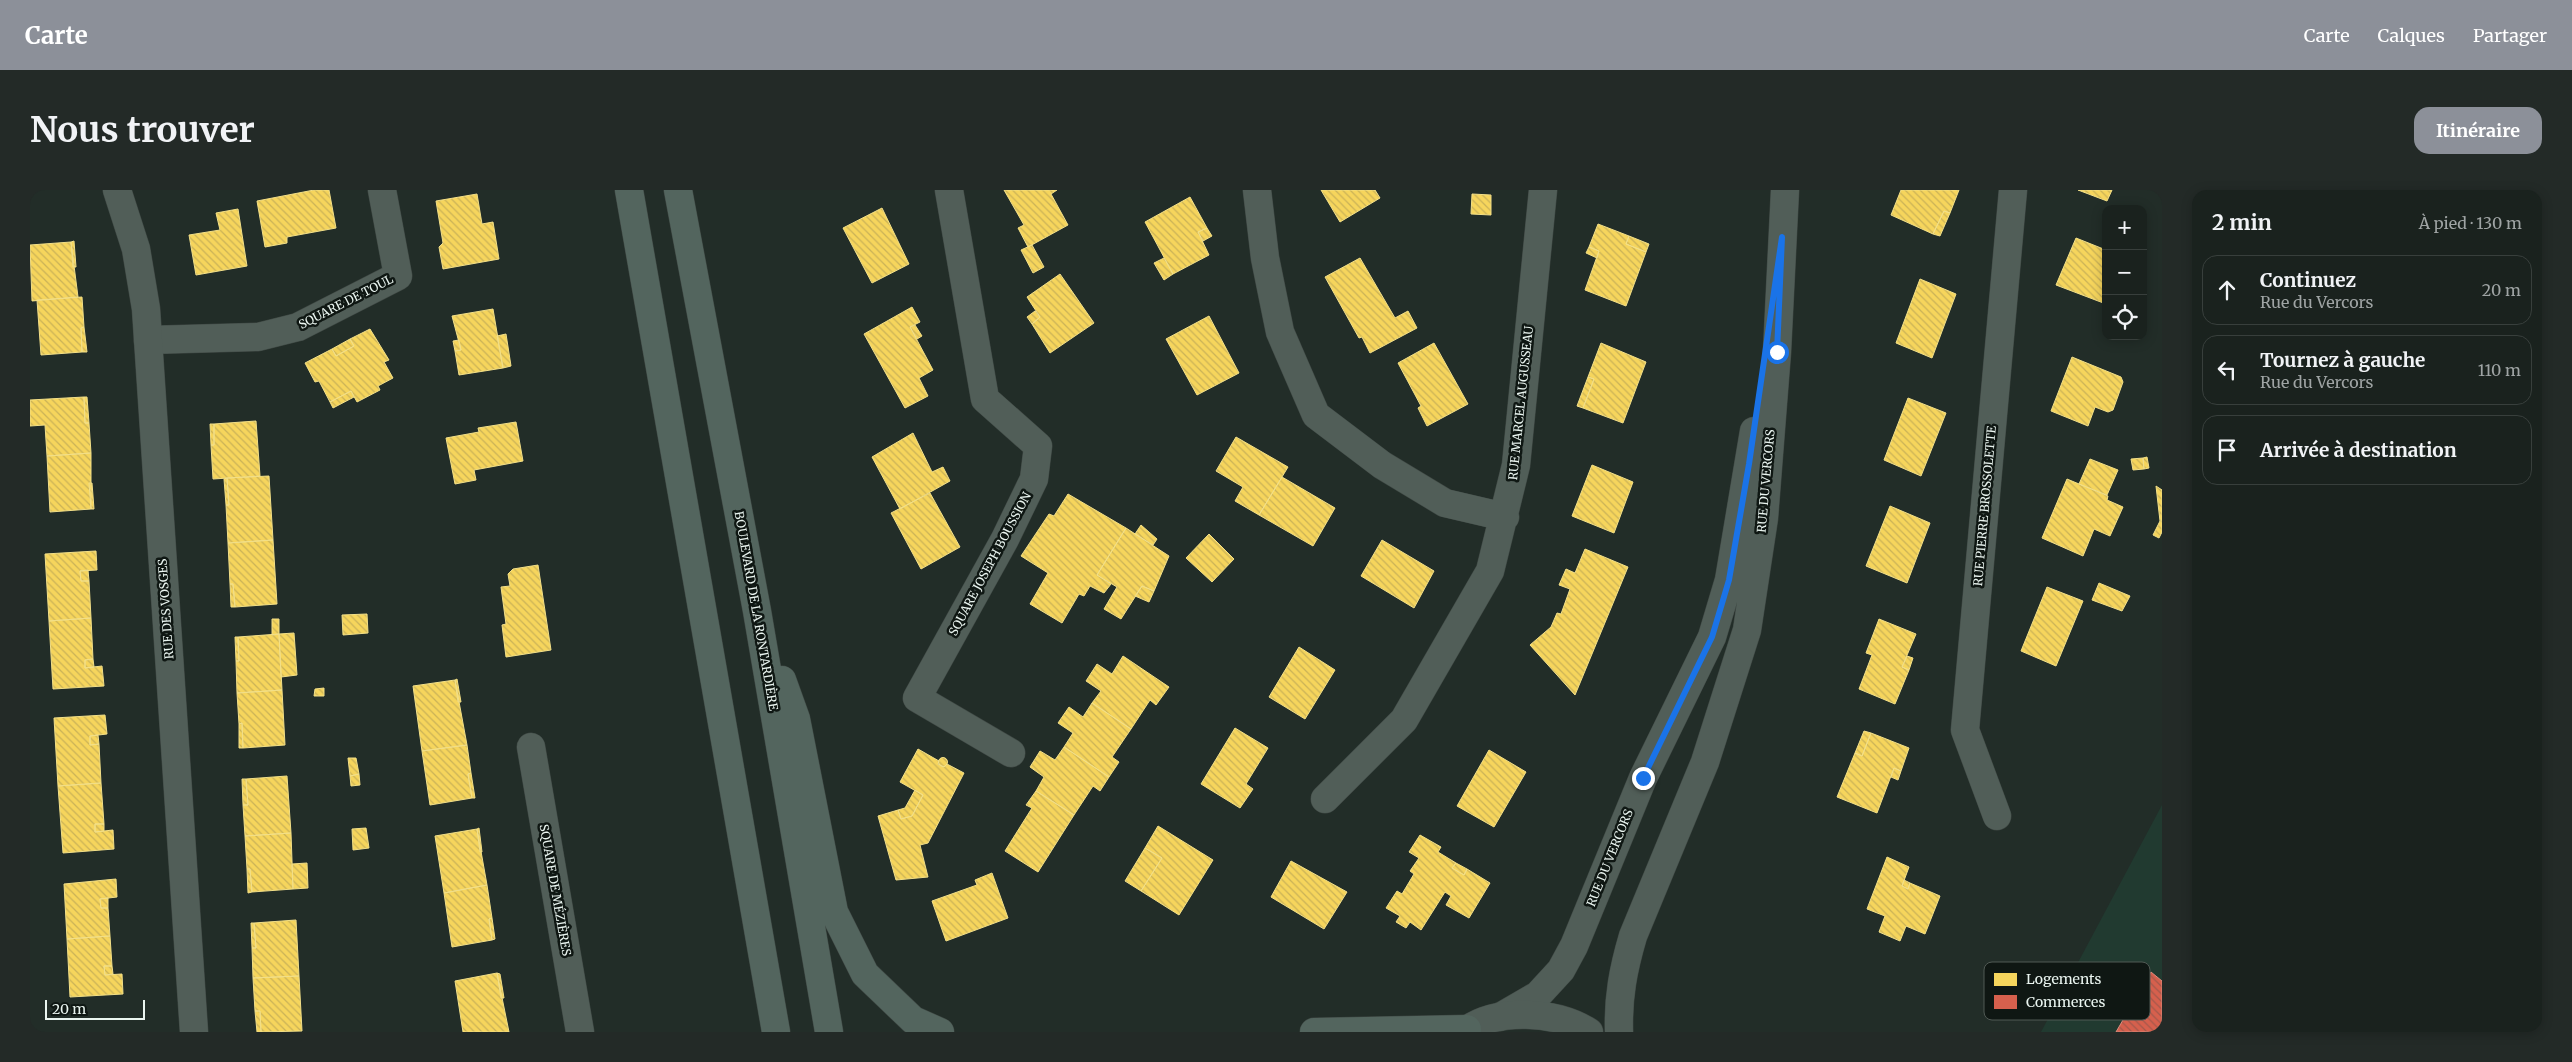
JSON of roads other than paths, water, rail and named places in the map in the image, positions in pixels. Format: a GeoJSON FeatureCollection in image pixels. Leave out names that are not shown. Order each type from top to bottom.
{"type":"FeatureCollection","features":[{"type":"Feature","properties":{"kind":"main road"},"geometry":{"type":"LineString","coordinates":[[629,190],[776,1032]]}},
{"type":"Feature","properties":{"kind":"main road","name":"BOULEVARD DE LA RONTARDIÈRE"},"geometry":{"type":"LineString","coordinates":[[678,190],[757,611],[829,1032]]}},
{"type":"Feature","properties":{"kind":"main road"},"geometry":{"type":"LineString","coordinates":[[757,611],[796,719],[834,912],[865,974],[913,1020],[940,1032]]}},
{"type":"Feature","properties":{"kind":"main road"},"geometry":{"type":"LineString","coordinates":[[1314,1032],[1465,1031]]}},
{"type":"Feature","properties":{"kind":"street","name":"RUE DES VOSGES"},"geometry":{"type":"LineString","coordinates":[[117,190],[136,249],[146,309],[194,1032]]}},
{"type":"Feature","properties":{"kind":"street","name":"SQUARE DE TOUL"},"geometry":{"type":"LineString","coordinates":[[148,340],[258,337],[298,327],[398,276],[382,190]]}},
{"type":"Feature","properties":{"kind":"street","name":"SQUARE JOSEPH BOUSSION"},"geometry":{"type":"LineString","coordinates":[[949,190],[985,399],[1038,446],[1034,479],[1005,539],[917,698],[1011,752]]}},
{"type":"Feature","properties":{"kind":"street"},"geometry":{"type":"LineString","coordinates":[[1257,190],[1265,258],[1280,332],[1316,415],[1382,465],[1445,503],[1505,517]]}},
{"type":"Feature","properties":{"kind":"street","name":"RUE MARCEL AUGUSSEAU"},"geometry":{"type":"LineString","coordinates":[[1326,799],[1404,720],[1490,571],[1505,517],[1516,465],[1543,190]]}},
{"type":"Feature","properties":{"kind":"street","name":"RUE DU VERCORS"},"geometry":{"type":"LineString","coordinates":[[1619,1032],[1618,999],[1633,936],[1705,762],[1747,630],[1764,518],[1777,352],[1785,190]]}},
{"type":"Feature","properties":{"kind":"street","name":"RUE PIERRE BROSSOLETTE"},"geometry":{"type":"LineString","coordinates":[[1997,816],[1965,730],[2013,190]]}},
{"type":"Feature","properties":{"kind":"street","name":"RUE DU VERCORS"},"geometry":{"type":"LineString","coordinates":[[1500,1017],[1538,995],[1561,970],[1570,954],[1643,778],[1712,637],[1729,580],[1749,464],[1782,237]]}},
{"type":"Feature","properties":{"kind":"street","name":"SQUARE DE MÉZIÈRES"},"geometry":{"type":"LineString","coordinates":[[531,747],[580,1032]]}},
{"type":"Feature","properties":{"kind":"street"},"geometry":{"type":"LineString","coordinates":[[1465,1031],[1500,1017],[1538,1014],[1576,1023],[1589,1032]]}}]}
